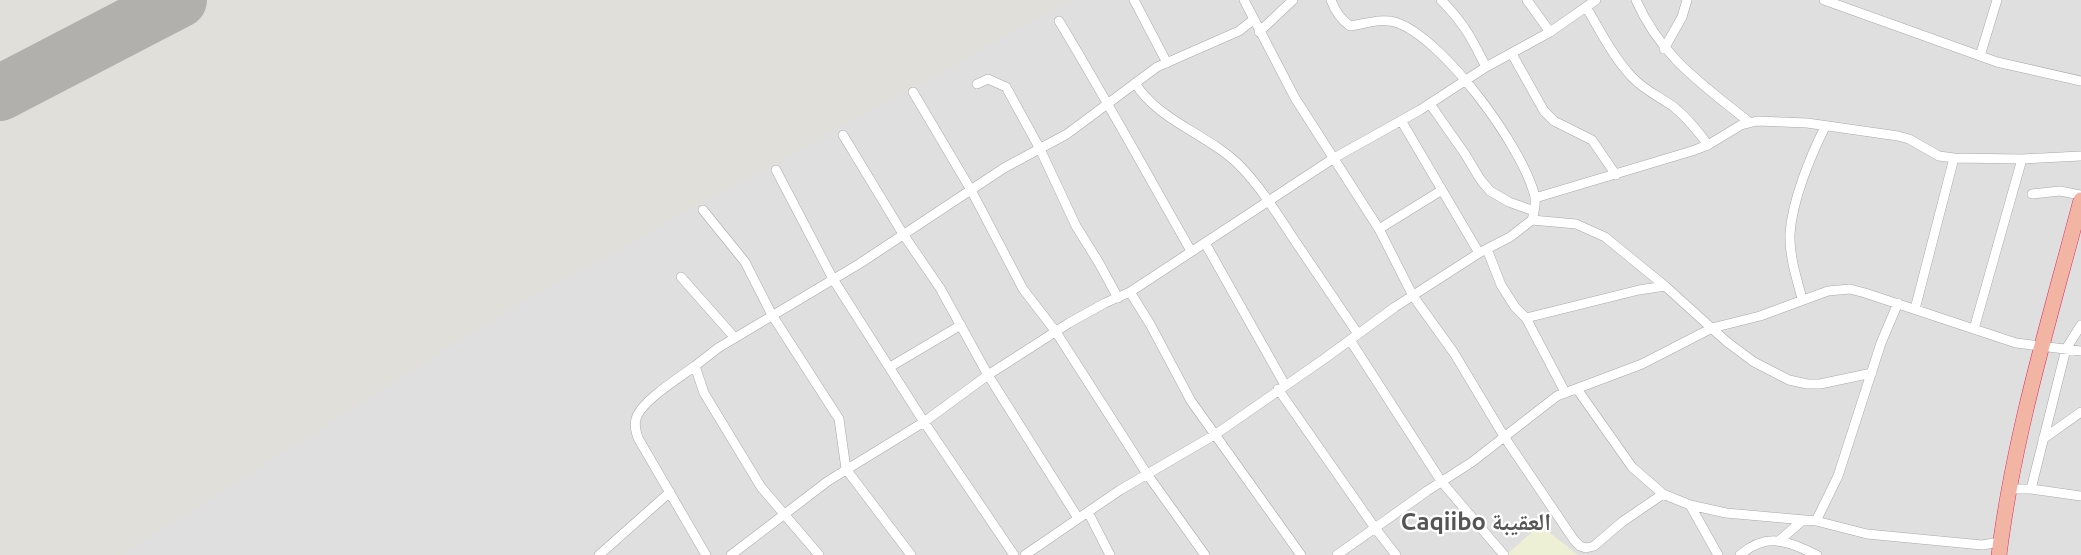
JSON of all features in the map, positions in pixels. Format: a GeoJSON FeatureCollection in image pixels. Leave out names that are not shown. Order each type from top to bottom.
{"type":"FeatureCollection","features":[{"type":"Feature","properties":{"kind":"highway"},"geometry":{"type":"LineString","coordinates":[[2000,548],[2020,426],[2081,200]]}},
{"type":"Feature","properties":{"kind":"street"},"geometry":{"type":"LineString","coordinates":[[1134,0],[1167,63]]}},
{"type":"Feature","properties":{"kind":"street"},"geometry":{"type":"LineString","coordinates":[[1244,0],[1303,113],[1380,229],[1413,296],[1455,353],[1505,438],[1574,540],[1586,548],[1594,546],[1622,522],[1663,494]]}},
{"type":"Feature","properties":{"kind":"street"},"geometry":{"type":"LineString","coordinates":[[1259,32],[1293,0]]}},
{"type":"Feature","properties":{"kind":"street"},"geometry":{"type":"LineString","coordinates":[[1025,555],[1147,474],[1216,434],[1395,307],[1483,251],[1510,237],[1533,215],[1535,198],[1517,154],[1488,110],[1446,57],[1410,28],[1394,22],[1376,20],[1350,26],[1336,12],[1331,0]]}},
{"type":"Feature","properties":{"kind":"street"},"geometry":{"type":"LineString","coordinates":[[1441,0],[1460,19],[1486,67]]}},
{"type":"Feature","properties":{"kind":"street"},"geometry":{"type":"LineString","coordinates":[[1527,0],[1550,32]]}},
{"type":"Feature","properties":{"kind":"street"},"geometry":{"type":"LineString","coordinates":[[731,555],[846,469],[924,422],[988,375],[1056,332],[1130,292],[1334,158],[1401,122],[1486,67],[1550,32],[1596,0]]}},
{"type":"Feature","properties":{"kind":"street"},"geometry":{"type":"LineString","coordinates":[[1636,0],[1644,20],[1664,49],[1682,67],[1749,122]]}},
{"type":"Feature","properties":{"kind":"street"},"geometry":{"type":"LineString","coordinates":[[1664,49],[1682,17],[1687,0]]}},
{"type":"Feature","properties":{"kind":"street"},"geometry":{"type":"LineString","coordinates":[[1824,0],[1997,62],[2081,81]]}},
{"type":"Feature","properties":{"kind":"street"},"geometry":{"type":"LineString","coordinates":[[1980,56],[1997,0]]}},
{"type":"Feature","properties":{"kind":"street"},"geometry":{"type":"LineString","coordinates":[[1586,6],[1616,57],[1630,75],[1641,86],[1674,108],[1698,131],[1708,145]]}},
{"type":"Feature","properties":{"kind":"street"},"geometry":{"type":"LineString","coordinates":[[706,555],[639,438],[635,422],[637,415],[653,398],[735,338],[833,279],[1004,168],[1068,134],[1135,83],[1167,63],[1239,31],[1253,20]]}},
{"type":"Feature","properties":{"kind":"street"},"geometry":{"type":"LineString","coordinates":[[1059,21],[1109,104],[1136,156],[1191,250]]}},
{"type":"Feature","properties":{"kind":"street"},"geometry":{"type":"LineString","coordinates":[[1512,54],[1544,111],[1554,121],[1592,140],[1616,175]]}},
{"type":"Feature","properties":{"kind":"street"},"geometry":{"type":"LineString","coordinates":[[977,84],[988,79],[1005,87],[1040,149],[1076,226],[1118,298]]}},
{"type":"Feature","properties":{"kind":"street"},"geometry":{"type":"LineString","coordinates":[[1135,83],[1160,109],[1224,151],[1243,169],[1267,200],[1354,337],[1441,481],[1504,555]]}},
{"type":"Feature","properties":{"kind":"street"},"geometry":{"type":"LineString","coordinates":[[914,92],[971,190],[1023,289],[1056,332],[1147,474],[1205,555]]}},
{"type":"Feature","properties":{"kind":"street"},"geometry":{"type":"LineString","coordinates":[[1430,104],[1490,191],[1533,215],[1576,224],[1612,242],[1727,342],[1754,362],[1789,380],[1808,384],[1820,384],[1872,373]]}},
{"type":"Feature","properties":{"kind":"street"},"geometry":{"type":"LineString","coordinates":[[1535,198],[1708,145],[1749,122],[1766,120],[1807,123],[1898,136],[1939,156],[1954,158],[2022,159],[2081,156]]}},
{"type":"Feature","properties":{"kind":"street"},"geometry":{"type":"LineString","coordinates":[[1401,122],[1442,190],[1483,251],[1515,307],[1526,318],[1565,392]]}},
{"type":"Feature","properties":{"kind":"street"},"geometry":{"type":"LineString","coordinates":[[1802,299],[1792,254],[1790,236],[1792,216],[1798,194],[1825,127]]}},
{"type":"Feature","properties":{"kind":"street"},"geometry":{"type":"LineString","coordinates":[[843,135],[903,234],[940,288],[988,375],[1078,518]]}},
{"type":"Feature","properties":{"kind":"street"},"geometry":{"type":"LineString","coordinates":[[1915,309],[1954,158]]}},
{"type":"Feature","properties":{"kind":"street"},"geometry":{"type":"LineString","coordinates":[[1974,329],[2022,159]]}},
{"type":"Feature","properties":{"kind":"street"},"geometry":{"type":"LineString","coordinates":[[776,170],[833,279],[924,422],[1014,555]]}},
{"type":"Feature","properties":{"kind":"street"},"geometry":{"type":"LineString","coordinates":[[1380,229],[1442,190]]}},
{"type":"Feature","properties":{"kind":"street"},"geometry":{"type":"LineString","coordinates":[[2032,194],[2060,191],[2081,195]]}},
{"type":"Feature","properties":{"kind":"street"},"geometry":{"type":"LineString","coordinates":[[703,210],[745,262],[772,315],[839,419],[846,469],[911,555]]}},
{"type":"Feature","properties":{"kind":"street"},"geometry":{"type":"LineString","coordinates":[[1205,243],[1282,387],[1375,528],[1396,555]]}},
{"type":"Feature","properties":{"kind":"street"},"geometry":{"type":"LineString","coordinates":[[681,277],[735,338]]}},
{"type":"Feature","properties":{"kind":"street"},"geometry":{"type":"LineString","coordinates":[[1526,318],[1639,290],[1665,286]]}},
{"type":"Feature","properties":{"kind":"street"},"geometry":{"type":"LineString","coordinates":[[1337,555],[1441,481],[1472,462],[1548,402],[1565,392],[1642,364],[1712,328],[1760,316],[1828,291],[1850,289],[2016,343],[2081,351]]}},
{"type":"Feature","properties":{"kind":"street"},"geometry":{"type":"LineString","coordinates":[[1130,292],[1150,324],[1191,401],[1301,555]]}},
{"type":"Feature","properties":{"kind":"street"},"geometry":{"type":"LineString","coordinates":[[1816,521],[1838,476],[1884,335],[1898,303]]}},
{"type":"Feature","properties":{"kind":"street"},"geometry":{"type":"LineString","coordinates":[[2031,489],[2066,349],[2081,325]]}},
{"type":"Feature","properties":{"kind":"street"},"geometry":{"type":"LineString","coordinates":[[890,367],[961,326]]}},
{"type":"Feature","properties":{"kind":"street"},"geometry":{"type":"LineString","coordinates":[[695,366],[699,383],[718,418],[761,487],[819,555]]}},
{"type":"Feature","properties":{"kind":"street"},"geometry":{"type":"LineString","coordinates":[[1576,389],[1632,467],[1663,494],[1690,505],[1726,513],[1816,521],[1880,536],[1930,539],[2000,548]]}},
{"type":"Feature","properties":{"kind":"street"},"geometry":{"type":"LineString","coordinates":[[2043,439],[2081,412]]}},
{"type":"Feature","properties":{"kind":"street"},"geometry":{"type":"LineString","coordinates":[[2008,489],[2031,489],[2081,496]]}},
{"type":"Feature","properties":{"kind":"street"},"geometry":{"type":"LineString","coordinates":[[599,555],[670,492]]}},
{"type":"Feature","properties":{"kind":"street"},"geometry":{"type":"LineString","coordinates":[[1690,505],[1718,555]]}},
{"type":"Feature","properties":{"kind":"street"},"geometry":{"type":"LineString","coordinates":[[1088,512],[1110,555]]}},
{"type":"Feature","properties":{"kind":"street"},"geometry":{"type":"LineString","coordinates":[[1740,555],[1757,544],[1780,540],[1803,520]]}},
{"type":"Feature","properties":{"kind":"street"},"geometry":{"type":"LineString","coordinates":[[1780,540],[1816,555]]}},
{"type":"Feature","properties":{"kind":"shaded area"},"geometry":{"type":"Polygon","coordinates":[[[0,0],[2081,0],[2081,555],[0,555],[0,0]]]}},
{"type":"Feature","properties":{"kind":"shaded area"},"geometry":{"type":"Polygon","coordinates":[[[0,0],[1072,0],[506,311],[122,555],[0,555],[0,0]]]}},
{"type":"Feature","properties":{"kind":"green space"},"geometry":{"type":"Polygon","coordinates":[[[1540,525],[1578,555],[1506,555],[1540,525]]]}},
{"type":"Feature","properties":{"kind":"runway"},"geometry":{"type":"LineString","coordinates":[[0,93],[179,0]]}},
{"type":"Feature","properties":{"kind":"district","name":"Caqiibo العقيبة"},"geometry":{"type":"Point","coordinates":[1476,522]}}]}
